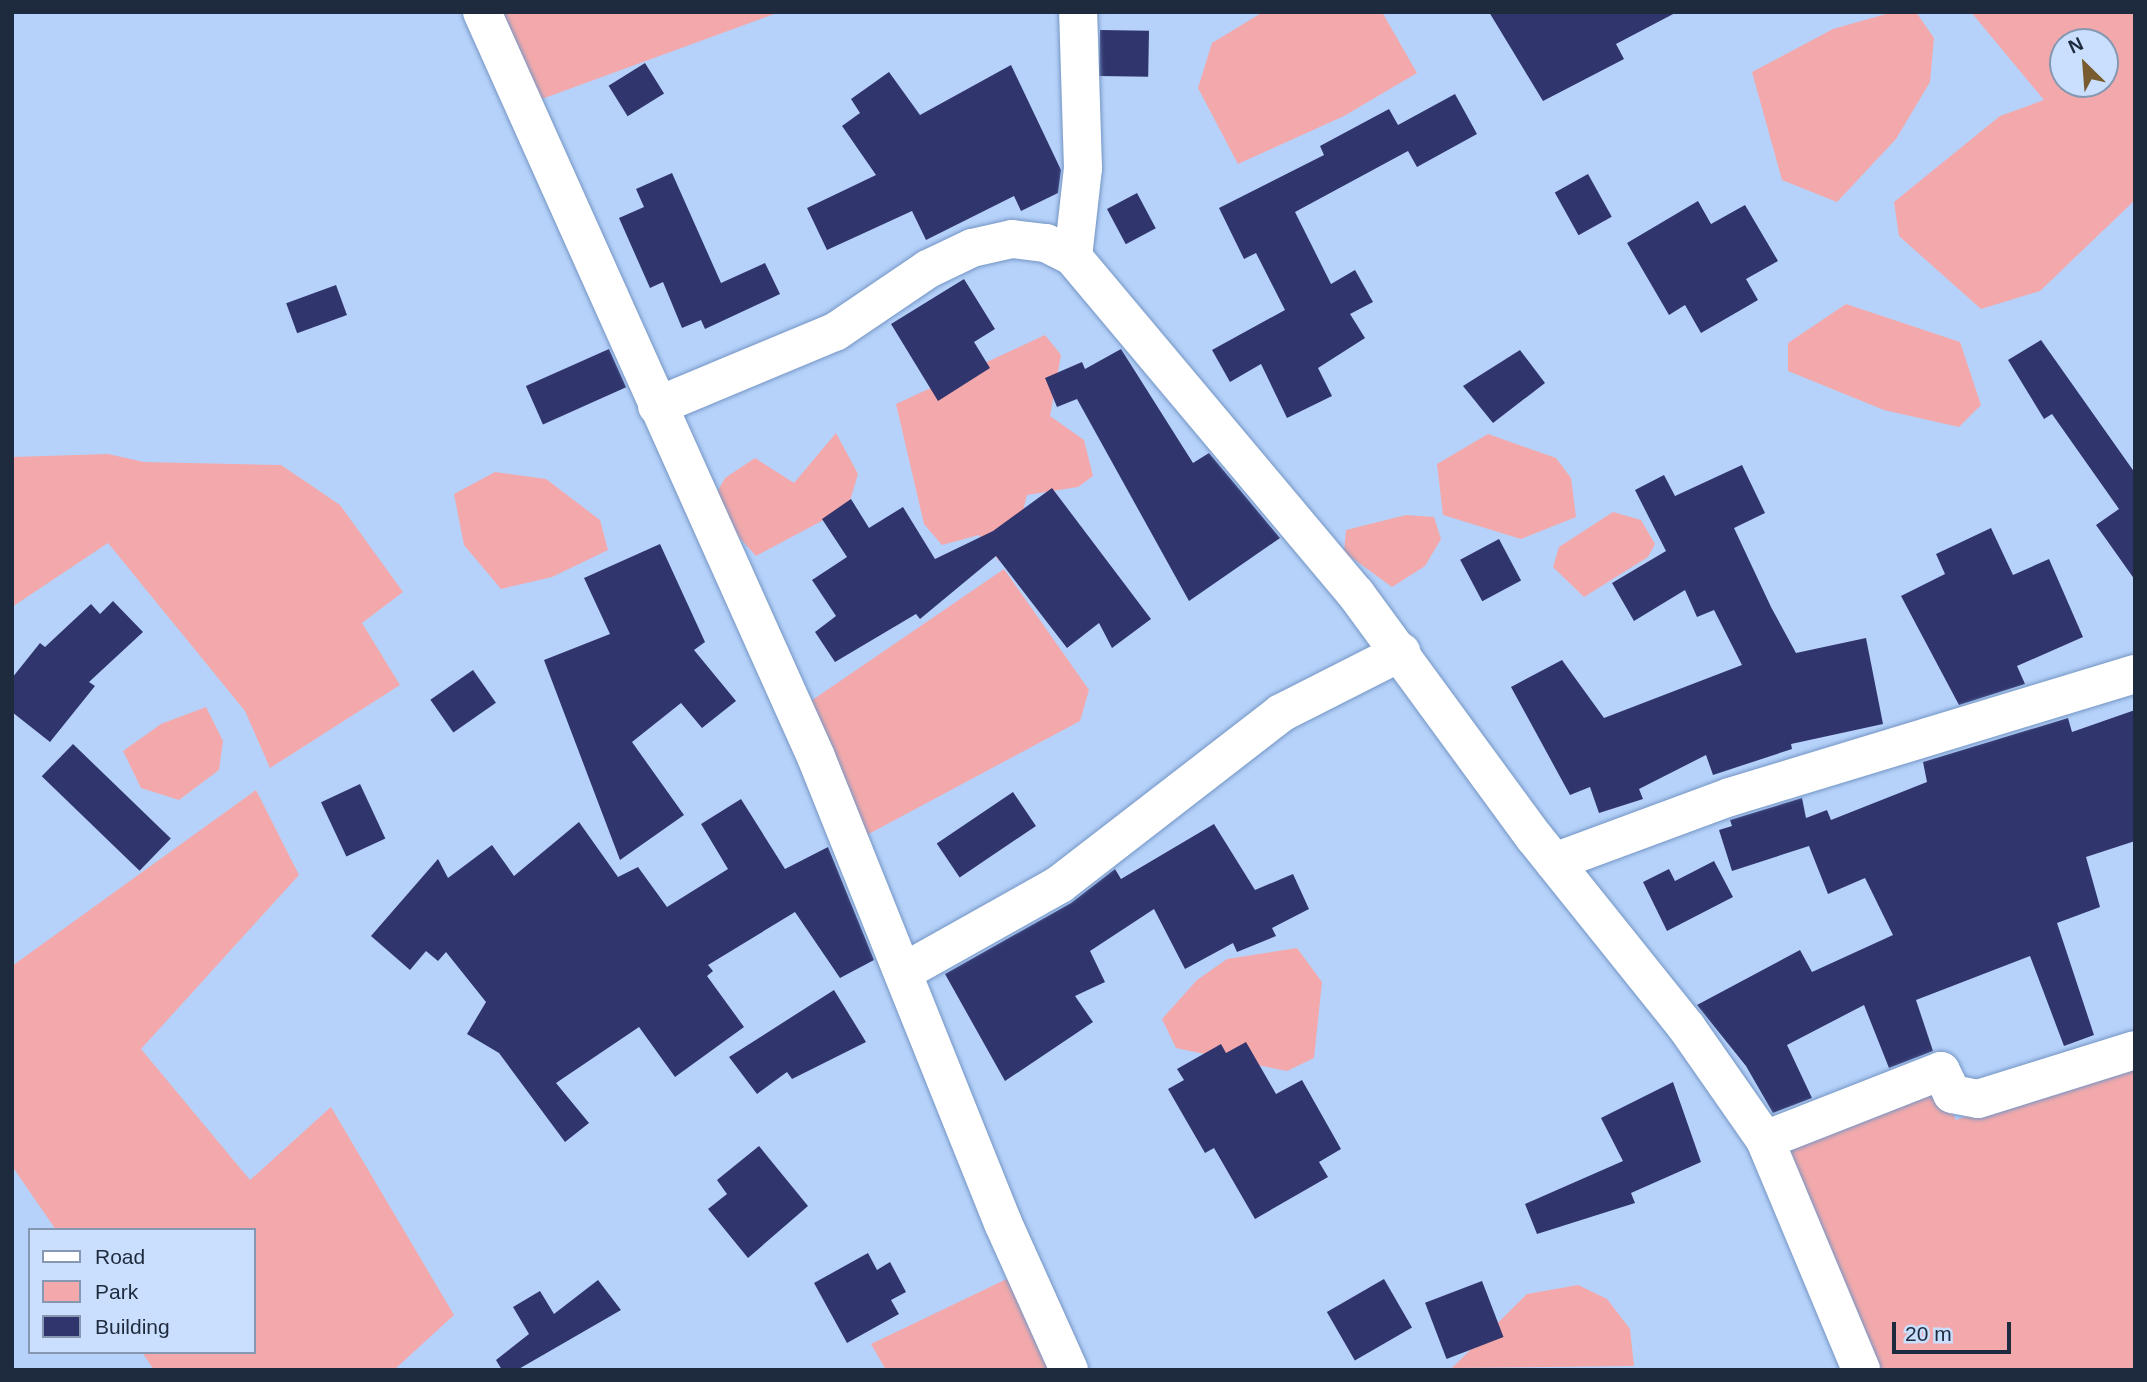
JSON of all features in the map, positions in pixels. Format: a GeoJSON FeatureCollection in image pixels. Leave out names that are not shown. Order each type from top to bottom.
{"type":"FeatureCollection","features":[{"type":"Feature","properties":{"kind":"street"},"geometry":{"type":"LineString","coordinates":[[482,12],[907,970],[1003,1223],[1069,1370]]}},
{"type":"Feature","properties":{"kind":"street"},"geometry":{"type":"LineString","coordinates":[[1073,257],[1083,168],[1078,12]]}},
{"type":"Feature","properties":{"kind":"street"},"geometry":{"type":"LineString","coordinates":[[657,406],[835,332],[928,269],[972,248],[1013,239],[1046,243],[1073,257],[1401,652],[1554,862],[1687,1028],[1765,1140],[1861,1370]]}},
{"type":"Feature","properties":{"kind":"street"},"geometry":{"type":"LineString","coordinates":[[907,970],[1060,884],[1281,713],[1401,652]]}},
{"type":"Feature","properties":{"kind":"street"},"geometry":{"type":"LineString","coordinates":[[1554,862],[1743,793],[2135,674]]}},
{"type":"Feature","properties":{"kind":"street"},"geometry":{"type":"LineString","coordinates":[[1765,1140],[1941,1071],[1952,1094],[1978,1099],[2135,1050]]}},
{"type":"Feature","properties":{"kind":"green space"},"geometry":{"type":"Polygon","coordinates":[[[493,12],[780,12],[539,100],[493,12]]]}},
{"type":"Feature","properties":{"kind":"green space"},"geometry":{"type":"Polygon","coordinates":[[[1263,12],[1382,12],[1417,73],[1344,116],[1238,164],[1198,88],[1212,43],[1263,12]]]}},
{"type":"Feature","properties":{"kind":"green space"},"geometry":{"type":"Polygon","coordinates":[[[1893,12],[1916,12],[1934,38],[1930,82],[1896,139],[1837,202],[1782,180],[1752,72],[1833,29],[1893,12]]]}},
{"type":"Feature","properties":{"kind":"green space"},"geometry":{"type":"Polygon","coordinates":[[[1971,12],[2135,12],[2135,200],[2040,291],[1981,309],[1899,236],[1894,202],[2000,116],[2044,100],[1971,12]]]}},
{"type":"Feature","properties":{"kind":"green space"},"geometry":{"type":"Polygon","coordinates":[[[1846,304],[1960,342],[1981,405],[1959,427],[1884,410],[1788,371],[1788,343],[1846,304]]]}},
{"type":"Feature","properties":{"kind":"green space"},"geometry":{"type":"Polygon","coordinates":[[[1045,335],[1061,355],[1050,416],[1084,440],[1093,476],[1078,487],[1027,495],[1012,554],[999,561],[979,535],[942,545],[924,524],[896,404],[1045,335]]]}},
{"type":"Feature","properties":{"kind":"green space"},"geometry":{"type":"Polygon","coordinates":[[[836,433],[858,474],[848,507],[756,556],[710,505],[725,478],[755,458],[794,483],[836,433]]]}},
{"type":"Feature","properties":{"kind":"green space"},"geometry":{"type":"Polygon","coordinates":[[[1488,434],[1556,458],[1571,478],[1576,517],[1521,539],[1443,515],[1437,464],[1488,434]]]}},
{"type":"Feature","properties":{"kind":"green space"},"geometry":{"type":"Polygon","coordinates":[[[108,454],[144,462],[281,465],[340,505],[403,592],[362,623],[400,685],[270,768],[245,711],[108,543],[12,607],[12,457],[108,454]]]}},
{"type":"Feature","properties":{"kind":"green space"},"geometry":{"type":"Polygon","coordinates":[[[495,472],[546,479],[600,520],[608,550],[552,577],[501,589],[464,545],[454,494],[495,472]]]}},
{"type":"Feature","properties":{"kind":"green space"},"geometry":{"type":"Polygon","coordinates":[[[1613,512],[1641,520],[1655,544],[1648,557],[1584,597],[1553,567],[1559,547],[1613,512]]]}},
{"type":"Feature","properties":{"kind":"green space"},"geometry":{"type":"Polygon","coordinates":[[[1406,515],[1434,517],[1441,539],[1425,566],[1392,587],[1344,552],[1346,530],[1406,515]]]}},
{"type":"Feature","properties":{"kind":"green space"},"geometry":{"type":"Polygon","coordinates":[[[1004,569],[1089,690],[1080,721],[863,837],[808,703],[1004,569]]]}},
{"type":"Feature","properties":{"kind":"green space"},"geometry":{"type":"Polygon","coordinates":[[[206,707],[223,741],[219,770],[179,800],[141,788],[123,751],[161,724],[206,707]]]}},
{"type":"Feature","properties":{"kind":"green space"},"geometry":{"type":"Polygon","coordinates":[[[256,790],[299,875],[141,1049],[250,1180],[331,1107],[454,1315],[394,1370],[154,1370],[143,1354],[256,1354],[256,1228],[55,1228],[12,1166],[12,966],[256,790]]]}},
{"type":"Feature","properties":{"kind":"green space"},"geometry":{"type":"Polygon","coordinates":[[[1297,948],[1322,982],[1314,1058],[1287,1071],[1176,1048],[1162,1019],[1197,980],[1227,959],[1297,948]]]}},
{"type":"Feature","properties":{"kind":"green space"},"geometry":{"type":"Polygon","coordinates":[[[2135,1059],[2135,1370],[1879,1370],[1783,1140],[1936,1080],[1956,1120],[2118,1060],[2135,1059]]]}},
{"type":"Feature","properties":{"kind":"green space"},"geometry":{"type":"Polygon","coordinates":[[[1015,1275],[1056,1370],[886,1370],[871,1344],[1015,1275]]]}},
{"type":"Feature","properties":{"kind":"green space"},"geometry":{"type":"Polygon","coordinates":[[[1578,1285],[1607,1299],[1630,1329],[1634,1366],[1452,1368],[1527,1294],[1578,1285]]]}},
{"type":"Feature","properties":{"kind":"building"},"geometry":{"type":"Polygon","coordinates":[[[1489,12],[1677,12],[1616,44],[1624,59],[1543,101],[1489,12]]]}},
{"type":"Feature","properties":{"kind":"building"},"geometry":{"type":"Polygon","coordinates":[[[1100,30],[1149,31],[1148,77],[1099,76],[1100,30]]]}},
{"type":"Feature","properties":{"kind":"building"},"geometry":{"type":"Polygon","coordinates":[[[645,63],[664,94],[628,116],[609,86],[645,63]]]}},
{"type":"Feature","properties":{"kind":"building"},"geometry":{"type":"Polygon","coordinates":[[[1011,65],[1061,170],[1058,193],[1021,211],[1014,196],[926,240],[912,211],[827,250],[807,208],[876,175],[842,126],[860,113],[851,99],[889,72],[920,115],[1011,65]]]}},
{"type":"Feature","properties":{"kind":"building"},"geometry":{"type":"Polygon","coordinates":[[[1455,94],[1477,134],[1417,167],[1408,151],[1295,212],[1331,284],[1355,270],[1373,302],[1350,314],[1365,338],[1318,368],[1332,396],[1287,418],[1261,364],[1230,382],[1212,350],[1285,310],[1256,253],[1244,259],[1219,208],[1324,155],[1320,146],[1389,109],[1398,125],[1455,94]]]}},
{"type":"Feature","properties":{"kind":"building"},"geometry":{"type":"Polygon","coordinates":[[[672,173],[721,283],[765,263],[780,294],[705,329],[701,320],[682,328],[663,282],[650,288],[619,218],[644,207],[636,189],[672,173]]]}},
{"type":"Feature","properties":{"kind":"building"},"geometry":{"type":"Polygon","coordinates":[[[1588,174],[1612,217],[1579,235],[1555,192],[1588,174]]]}},
{"type":"Feature","properties":{"kind":"building"},"geometry":{"type":"Polygon","coordinates":[[[1137,193],[1156,228],[1126,244],[1107,209],[1137,193]]]}},
{"type":"Feature","properties":{"kind":"building"},"geometry":{"type":"Polygon","coordinates":[[[1698,201],[1711,224],[1745,205],[1778,261],[1746,279],[1758,300],[1701,333],[1685,305],[1669,315],[1627,243],[1698,201]]]}},
{"type":"Feature","properties":{"kind":"building"},"geometry":{"type":"Polygon","coordinates":[[[964,279],[995,329],[974,342],[990,368],[938,401],[891,324],[964,279]]]}},
{"type":"Feature","properties":{"kind":"building"},"geometry":{"type":"Polygon","coordinates":[[[336,285],[347,315],[297,333],[286,303],[336,285]]]}},
{"type":"Feature","properties":{"kind":"building"},"geometry":{"type":"Polygon","coordinates":[[[2041,340],[2135,473],[2135,580],[2096,525],[2119,509],[2052,414],[2044,419],[2008,360],[2041,340]]]}},
{"type":"Feature","properties":{"kind":"building"},"geometry":{"type":"Polygon","coordinates":[[[609,349],[626,387],[543,424],[526,386],[609,349]]]}},
{"type":"Feature","properties":{"kind":"building"},"geometry":{"type":"Polygon","coordinates":[[[1121,349],[1193,463],[1209,453],[1280,538],[1189,601],[1077,399],[1057,407],[1045,378],[1082,362],[1085,369],[1121,349]]]}},
{"type":"Feature","properties":{"kind":"building"},"geometry":{"type":"Polygon","coordinates":[[[1520,350],[1545,383],[1493,423],[1463,386],[1520,350]]]}},
{"type":"Feature","properties":{"kind":"building"},"geometry":{"type":"Polygon","coordinates":[[[1742,465],[1765,513],[1734,528],[1796,653],[1866,638],[1883,724],[1791,744],[1792,749],[1713,775],[1706,755],[1639,789],[1643,799],[1599,813],[1590,787],[1570,795],[1511,687],[1562,660],[1604,718],[1742,665],[1714,610],[1697,617],[1685,590],[1634,621],[1612,583],[1666,551],[1635,490],[1664,475],[1675,496],[1742,465]]]}},
{"type":"Feature","properties":{"kind":"building"},"geometry":{"type":"Polygon","coordinates":[[[1052,488],[1151,619],[1112,648],[1099,623],[1067,648],[996,556],[920,619],[916,614],[835,662],[815,632],[836,616],[812,580],[847,557],[822,519],[851,499],[869,528],[903,507],[935,559],[993,531],[1052,488]]]}},
{"type":"Feature","properties":{"kind":"building"},"geometry":{"type":"Polygon","coordinates":[[[1991,528],[2013,575],[2049,559],[2083,637],[2017,666],[2025,684],[1959,705],[1901,596],[1945,574],[1936,554],[1991,528]]]}},
{"type":"Feature","properties":{"kind":"building"},"geometry":{"type":"Polygon","coordinates":[[[1499,539],[1521,580],[1482,601],[1460,560],[1499,539]]]}},
{"type":"Feature","properties":{"kind":"building"},"geometry":{"type":"Polygon","coordinates":[[[660,544],[705,642],[694,650],[736,701],[702,728],[681,703],[632,742],[684,815],[620,860],[544,660],[610,634],[584,578],[660,544]]]}},
{"type":"Feature","properties":{"kind":"building"},"geometry":{"type":"Polygon","coordinates":[[[113,601],[143,632],[89,682],[95,686],[50,742],[12,712],[12,678],[40,643],[45,647],[91,604],[100,614],[113,601]]]}},
{"type":"Feature","properties":{"kind":"building"},"geometry":{"type":"Polygon","coordinates":[[[473,670],[496,703],[453,733],[430,700],[473,670]]]}},
{"type":"Feature","properties":{"kind":"building"},"geometry":{"type":"Polygon","coordinates":[[[2135,710],[2135,841],[2086,857],[2100,907],[2057,923],[2094,1035],[2064,1046],[2030,956],[1916,1000],[1933,1051],[1889,1068],[1864,1005],[1787,1045],[1812,1098],[1773,1113],[1746,1066],[1697,1005],[1800,950],[1812,972],[1893,935],[1865,878],[1828,894],[1809,846],[1732,871],[1719,830],[1732,826],[1730,820],[1802,798],[1806,818],[1827,810],[1831,820],[1927,782],[1923,762],[2068,718],[2072,732],[2135,710]]]}},
{"type":"Feature","properties":{"kind":"building"},"geometry":{"type":"Polygon","coordinates":[[[73,744],[171,838],[140,871],[42,776],[73,744]]]}},
{"type":"Feature","properties":{"kind":"building"},"geometry":{"type":"Polygon","coordinates":[[[360,784],[385,838],[346,857],[321,802],[360,784]]]}},
{"type":"Feature","properties":{"kind":"building"},"geometry":{"type":"Polygon","coordinates":[[[1013,792],[1036,826],[960,877],[937,843],[1013,792]]]}},
{"type":"Feature","properties":{"kind":"building"},"geometry":{"type":"Polygon","coordinates":[[[741,799],[785,869],[828,847],[874,960],[840,978],[795,912],[708,965],[713,971],[707,976],[744,1027],[675,1077],[639,1027],[556,1083],[589,1123],[565,1142],[499,1053],[467,1034],[486,1002],[446,952],[438,961],[426,951],[410,970],[371,936],[438,859],[448,878],[492,845],[514,876],[579,822],[618,877],[638,867],[667,907],[728,869],[701,824],[741,799]]]}},
{"type":"Feature","properties":{"kind":"building"},"geometry":{"type":"Polygon","coordinates":[[[1214,824],[1255,890],[1293,874],[1309,909],[1272,928],[1276,936],[1237,952],[1233,943],[1185,969],[1154,909],[1090,951],[1105,982],[1075,996],[1093,1022],[1005,1081],[945,974],[1071,903],[1115,869],[1121,879],[1214,824]]]}},
{"type":"Feature","properties":{"kind":"building"},"geometry":{"type":"Polygon","coordinates":[[[1714,861],[1733,897],[1667,931],[1643,882],[1669,869],[1675,881],[1714,861]]]}},
{"type":"Feature","properties":{"kind":"building"},"geometry":{"type":"Polygon","coordinates":[[[834,990],[866,1042],[792,1079],[787,1072],[757,1094],[729,1057],[834,990]]]}},
{"type":"Feature","properties":{"kind":"building"},"geometry":{"type":"Polygon","coordinates":[[[1246,1042],[1276,1094],[1302,1080],[1341,1149],[1319,1162],[1328,1177],[1255,1219],[1214,1148],[1205,1153],[1168,1089],[1184,1080],[1177,1069],[1221,1044],[1226,1053],[1246,1042]]]}},
{"type":"Feature","properties":{"kind":"building"},"geometry":{"type":"Polygon","coordinates":[[[1673,1082],[1701,1162],[1631,1193],[1635,1203],[1537,1234],[1525,1204],[1623,1161],[1601,1118],[1673,1082]]]}},
{"type":"Feature","properties":{"kind":"building"},"geometry":{"type":"Polygon","coordinates":[[[759,1146],[808,1206],[748,1258],[708,1209],[727,1194],[717,1180],[759,1146]]]}},
{"type":"Feature","properties":{"kind":"building"},"geometry":{"type":"Polygon","coordinates":[[[868,1253],[877,1270],[890,1262],[906,1292],[891,1300],[899,1314],[847,1343],[814,1283],[868,1253]]]}},
{"type":"Feature","properties":{"kind":"building"},"geometry":{"type":"Polygon","coordinates":[[[1384,1279],[1412,1327],[1355,1360],[1327,1312],[1384,1279]]]}},
{"type":"Feature","properties":{"kind":"building"},"geometry":{"type":"Polygon","coordinates":[[[598,1280],[621,1310],[517,1370],[502,1370],[496,1360],[529,1334],[513,1307],[540,1291],[554,1314],[598,1280]]]}},
{"type":"Feature","properties":{"kind":"building"},"geometry":{"type":"Polygon","coordinates":[[[1482,1281],[1504,1337],[1447,1359],[1425,1303],[1482,1281]]]}}]}
